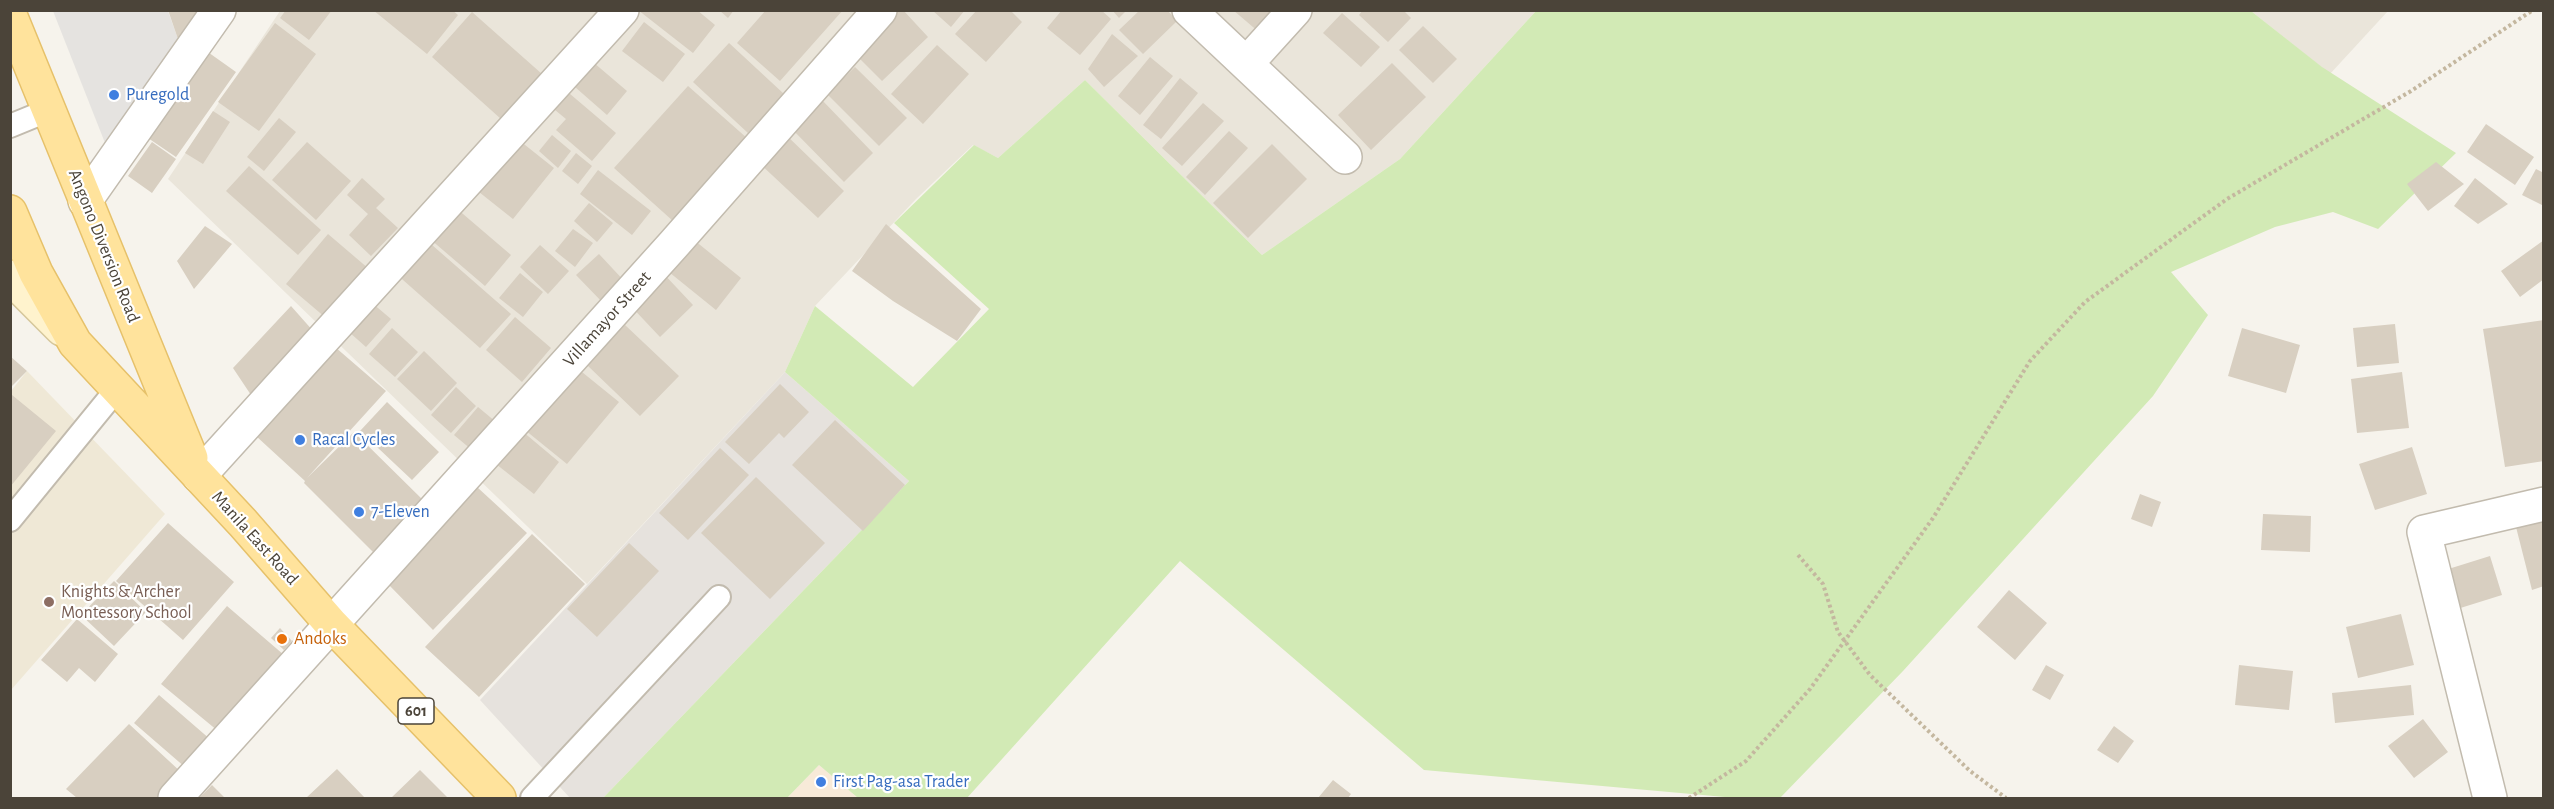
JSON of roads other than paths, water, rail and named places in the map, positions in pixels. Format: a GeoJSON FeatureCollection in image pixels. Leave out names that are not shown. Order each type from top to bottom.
{"type":"FeatureCollection","features":[{"type":"Feature","properties":{"kind":"main road","name":"Angono Diversion Road"},"geometry":{"type":"LineString","coordinates":[[10,15],[199,476]]}},
{"type":"Feature","properties":{"kind":"main road"},"geometry":{"type":"LineString","coordinates":[[10,212],[36,273],[75,343]]}},
{"type":"Feature","properties":{"kind":"main road","name":"Manila East Road"},"geometry":{"type":"LineString","coordinates":[[10,277],[199,476],[332,625],[499,798]]}},
{"type":"Feature","properties":{"kind":"street"},"geometry":{"type":"LineString","coordinates":[[85,201],[219,10]]}},
{"type":"Feature","properties":{"kind":"street"},"geometry":{"type":"LineString","coordinates":[[199,476],[622,10]]}},
{"type":"Feature","properties":{"kind":"street","name":"Villamayor Street"},"geometry":{"type":"LineString","coordinates":[[175,798],[880,10]]}},
{"type":"Feature","properties":{"kind":"street"},"geometry":{"type":"LineString","coordinates":[[1190,10],[1345,157]]}},
{"type":"Feature","properties":{"kind":"street"},"geometry":{"type":"LineString","coordinates":[[1247,63],[1295,10]]}},
{"type":"Feature","properties":{"kind":"street"},"geometry":{"type":"LineString","coordinates":[[2490,798],[2424,532],[2544,504]]}},
{"type":"Feature","properties":{"kind":"lane"},"geometry":{"type":"LineString","coordinates":[[10,126],[49,110]]}},
{"type":"Feature","properties":{"kind":"lane"},"geometry":{"type":"LineString","coordinates":[[10,520],[117,389]]}},
{"type":"Feature","properties":{"kind":"lane"},"geometry":{"type":"LineString","coordinates":[[532,798],[718,597]]}},
{"type":"Feature","properties":{"kind":"place","name":"Puregold"},"geometry":{"type":"Point","coordinates":[114,95]}},
{"type":"Feature","properties":{"kind":"place","name":"Racal Cycles"},"geometry":{"type":"Point","coordinates":[300,440]}},
{"type":"Feature","properties":{"kind":"place","name":"7-Eleven"},"geometry":{"type":"Point","coordinates":[359,512]}},
{"type":"Feature","properties":{"kind":"place","name":"Knights & Archer Montessory School"},"geometry":{"type":"Point","coordinates":[49,602]}},
{"type":"Feature","properties":{"kind":"place","name":"Andoks"},"geometry":{"type":"Point","coordinates":[282,639]}},
{"type":"Feature","properties":{"kind":"place","name":"First Pag-asa Trader"},"geometry":{"type":"Point","coordinates":[821,782]}}]}
